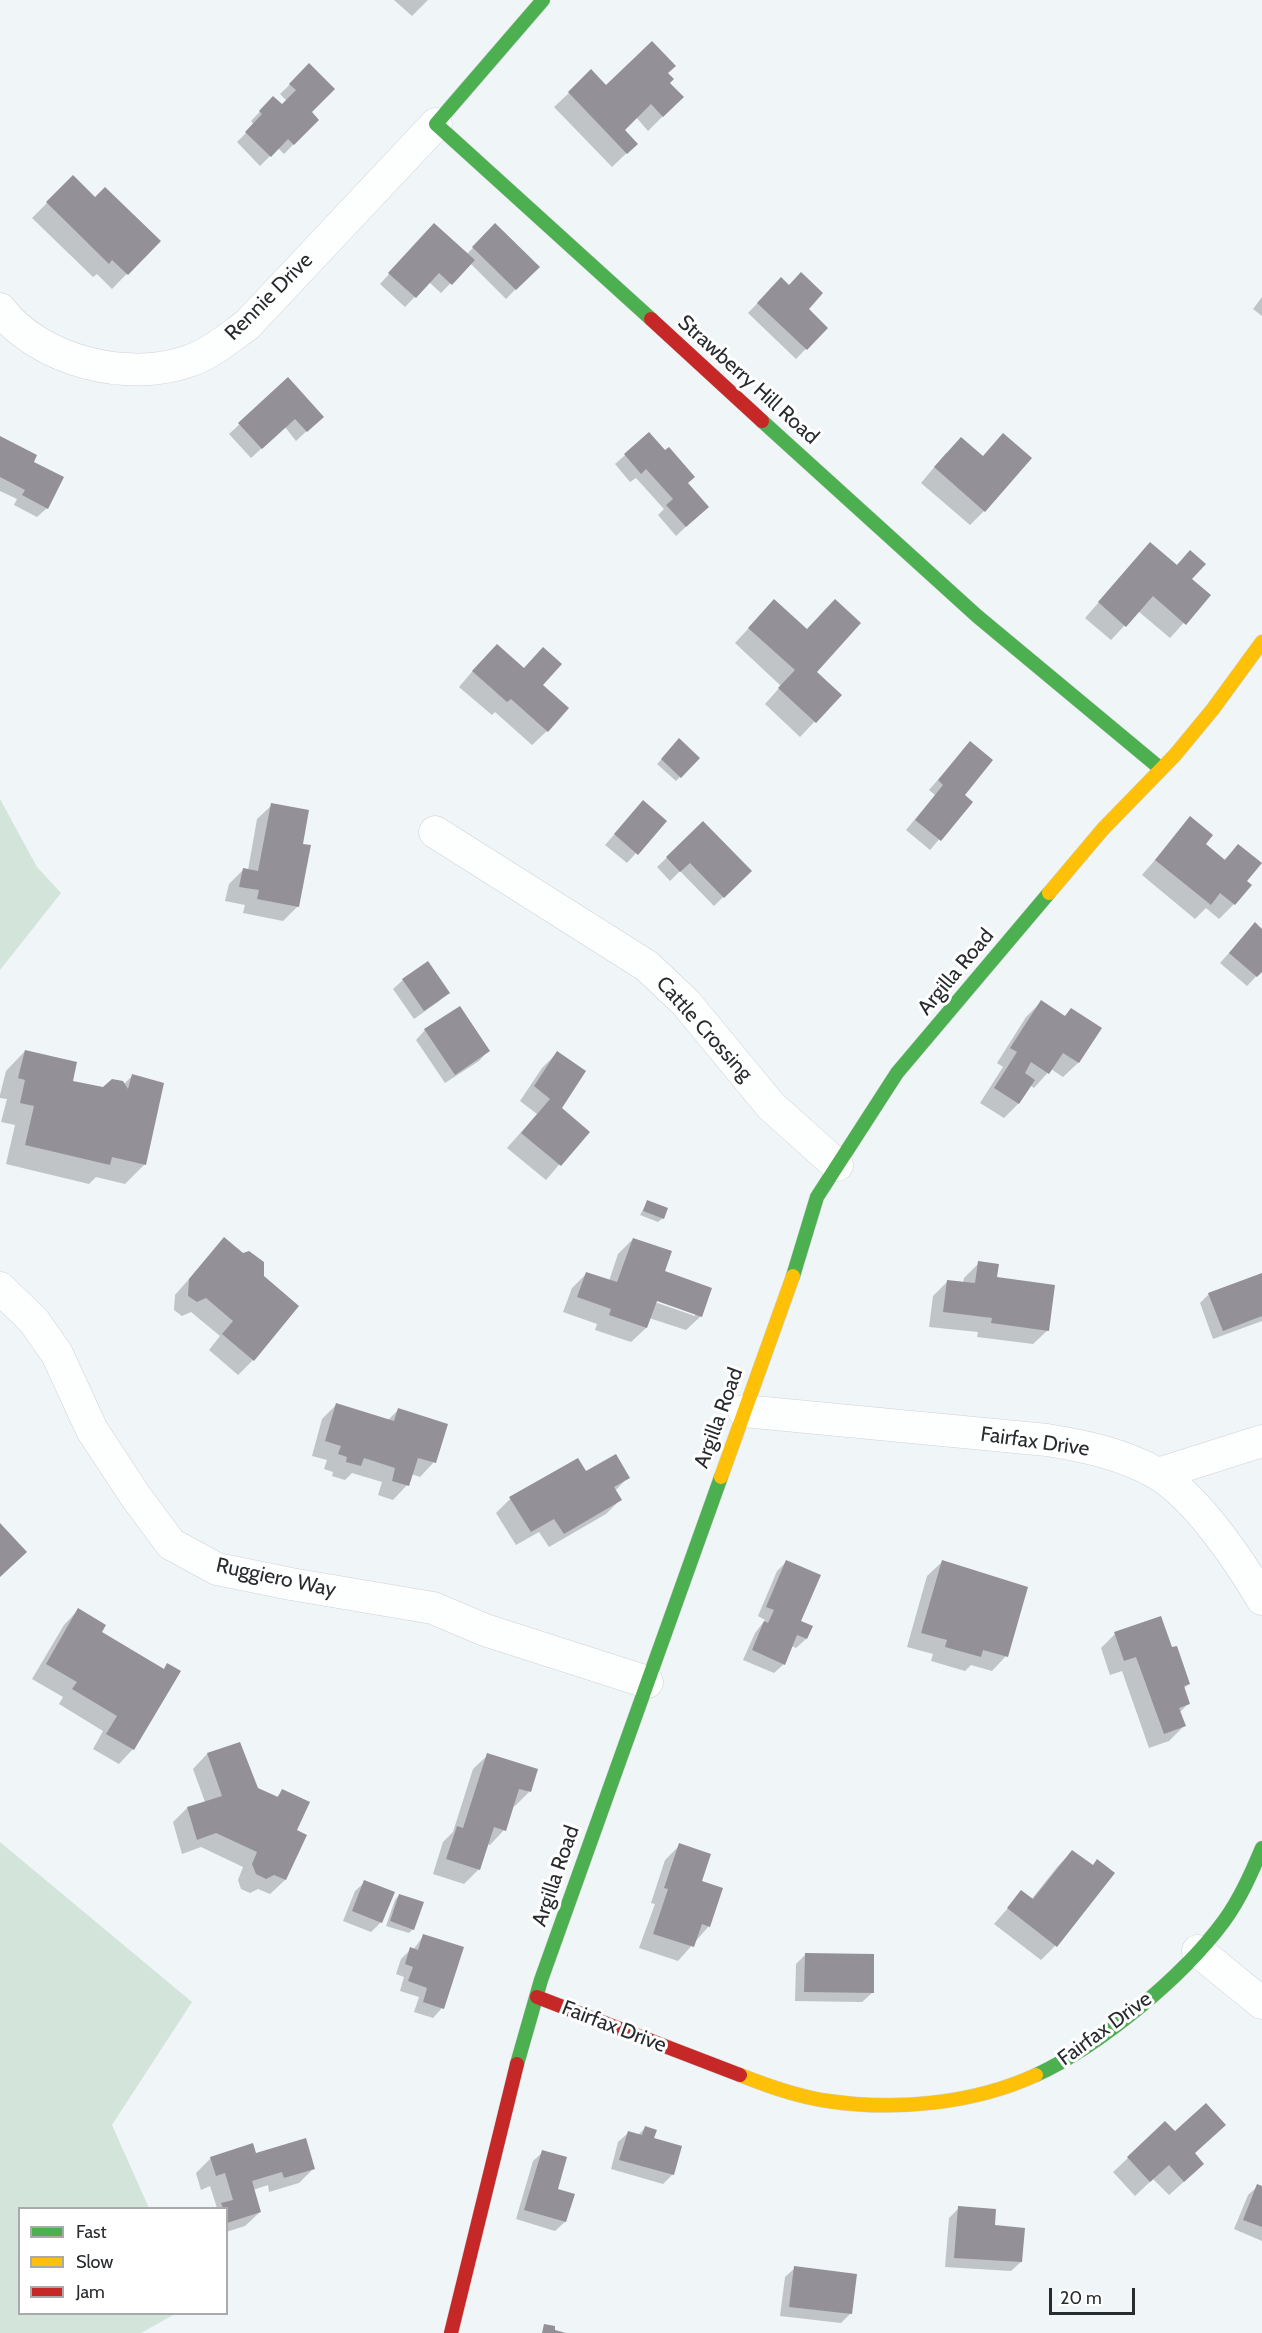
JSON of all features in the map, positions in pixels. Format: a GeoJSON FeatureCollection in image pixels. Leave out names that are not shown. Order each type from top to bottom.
{"type":"FeatureCollection","features":[{"type":"Feature","properties":{"kind":"street"},"geometry":{"type":"LineString","coordinates":[[436,124],[543,0]]}},
{"type":"Feature","properties":{"kind":"street","name":"Rennie Drive"},"geometry":{"type":"LineString","coordinates":[[0,309],[10,322],[35,342],[66,356],[103,366],[137,371],[164,368],[189,361],[218,346],[247,325],[436,124]]}},
{"type":"Feature","properties":{"kind":"street","name":"Strawberry Hill Road"},"geometry":{"type":"LineString","coordinates":[[436,124],[976,616],[1161,769]]}},
{"type":"Feature","properties":{"kind":"street","name":"Argilla Road"},"geometry":{"type":"LineString","coordinates":[[451,2333],[481,2202],[519,2055],[537,1997],[800,1255],[817,1197],[897,1072],[1103,829],[1161,769],[1213,709],[1262,642]]}},
{"type":"Feature","properties":{"kind":"street","name":"Cattle Crossing"},"geometry":{"type":"LineString","coordinates":[[435,832],[647,966],[686,1003],[771,1106],[837,1166]]}},
{"type":"Feature","properties":{"kind":"street","name":"Ruggiero Way"},"geometry":{"type":"LineString","coordinates":[[0,1287],[34,1321],[57,1354],[92,1430],[136,1497],[171,1544],[217,1569],[433,1608],[485,1630],[647,1682]]}},
{"type":"Feature","properties":{"kind":"street","name":"Fairfax Drive"},"geometry":{"type":"LineString","coordinates":[[744,1411],[1047,1440],[1084,1446],[1121,1457],[1158,1474],[1188,1499],[1244,1569],[1262,1599]]}},
{"type":"Feature","properties":{"kind":"street"},"geometry":{"type":"LineString","coordinates":[[1158,1474],[1262,1441]]}},
{"type":"Feature","properties":{"kind":"street","name":"Fairfax Drive"},"geometry":{"type":"LineString","coordinates":[[537,1997],[790,2092],[828,2101],[903,2104],[932,2102],[979,2093],[1013,2084],[1047,2070],[1077,2053],[1135,2011],[1198,1951],[1233,1908],[1262,1848]]}},
{"type":"Feature","properties":{"kind":"street"},"geometry":{"type":"LineString","coordinates":[[1198,1951],[1262,2003]]}},
{"type":"Feature","properties":{"kind":"green space"},"geometry":{"type":"Polygon","coordinates":[[[0,799],[37,867],[61,893],[0,970],[0,799]]]}},
{"type":"Feature","properties":{"kind":"green space"},"geometry":{"type":"Polygon","coordinates":[[[0,1842],[192,2002],[112,2125],[149,2207],[18,2207],[18,2315],[173,2315],[141,2333],[0,2333],[0,1842]]]}},
{"type":"Feature","properties":{"kind":"building"},"geometry":{"type":"Polygon","coordinates":[[[652,41],[676,66],[668,73],[674,79],[670,83],[684,97],[663,117],[651,104],[625,130],[638,144],[627,154],[568,92],[591,69],[606,85],[652,41]]]}},
{"type":"Feature","properties":{"kind":"building"},"geometry":{"type":"Polygon","coordinates":[[[309,63],[335,89],[312,112],[319,120],[294,145],[288,139],[271,157],[245,132],[262,114],[259,111],[273,96],[282,104],[296,90],[289,84],[309,63]]]}},
{"type":"Feature","properties":{"kind":"building"},"geometry":{"type":"Polygon","coordinates":[[[73,175],[95,197],[105,187],[161,241],[128,275],[112,260],[109,264],[46,202],[73,175]]]}},
{"type":"Feature","properties":{"kind":"building"},"geometry":{"type":"Polygon","coordinates":[[[434,223],[475,260],[452,285],[439,273],[416,298],[388,273],[434,223]]]}},
{"type":"Feature","properties":{"kind":"building"},"geometry":{"type":"Polygon","coordinates":[[[495,223],[540,267],[516,290],[472,247],[495,223]]]}},
{"type":"Feature","properties":{"kind":"building"},"geometry":{"type":"Polygon","coordinates":[[[801,272],[823,293],[809,309],[828,328],[807,350],[757,303],[781,277],[789,285],[801,272]]]}},
{"type":"Feature","properties":{"kind":"building"},"geometry":{"type":"Polygon","coordinates":[[[288,377],[324,417],[307,432],[295,419],[262,449],[238,423],[288,377]]]}},
{"type":"Feature","properties":{"kind":"building"},"geometry":{"type":"Polygon","coordinates":[[[649,432],[665,450],[669,447],[695,477],[688,483],[709,507],[686,527],[666,505],[673,499],[646,469],[641,474],[624,454],[649,432]]]}},
{"type":"Feature","properties":{"kind":"building"},"geometry":{"type":"Polygon","coordinates":[[[1003,433],[1032,458],[985,512],[934,467],[961,437],[983,456],[1003,433]]]}},
{"type":"Feature","properties":{"kind":"building"},"geometry":{"type":"Polygon","coordinates":[[[0,436],[37,455],[34,462],[64,477],[48,509],[22,495],[25,490],[0,477],[0,436]]]}},
{"type":"Feature","properties":{"kind":"building"},"geometry":{"type":"Polygon","coordinates":[[[1150,542],[1177,565],[1190,550],[1206,564],[1192,579],[1211,595],[1186,625],[1153,596],[1126,627],[1098,602],[1150,542]]]}},
{"type":"Feature","properties":{"kind":"building"},"geometry":{"type":"Polygon","coordinates":[[[774,599],[807,629],[835,599],[861,623],[817,672],[842,695],[816,723],[778,688],[795,670],[748,628],[774,599]]]}},
{"type":"Feature","properties":{"kind":"building"},"geometry":{"type":"Polygon","coordinates":[[[497,644],[524,668],[543,647],[562,664],[543,685],[569,708],[548,732],[511,699],[507,702],[472,671],[497,644]]]}},
{"type":"Feature","properties":{"kind":"building"},"geometry":{"type":"Polygon","coordinates":[[[679,738],[700,758],[681,778],[661,759],[679,738]]]}},
{"type":"Feature","properties":{"kind":"building"},"geometry":{"type":"Polygon","coordinates":[[[970,741],[993,760],[965,795],[973,802],[941,841],[915,820],[943,785],[938,780],[970,741]]]}},
{"type":"Feature","properties":{"kind":"building"},"geometry":{"type":"Polygon","coordinates":[[[643,800],[667,821],[638,855],[614,834],[643,800]]]}},
{"type":"Feature","properties":{"kind":"building"},"geometry":{"type":"Polygon","coordinates":[[[271,803],[309,810],[303,844],[311,845],[299,907],[257,899],[259,890],[239,887],[243,868],[258,871],[271,803]]]}},
{"type":"Feature","properties":{"kind":"building"},"geometry":{"type":"Polygon","coordinates":[[[1190,816],[1213,835],[1206,844],[1225,860],[1238,844],[1262,863],[1247,881],[1252,885],[1235,905],[1220,893],[1211,905],[1155,860],[1190,816]]]}},
{"type":"Feature","properties":{"kind":"building"},"geometry":{"type":"Polygon","coordinates":[[[703,821],[752,871],[724,898],[690,863],[680,872],[666,857],[703,821]]]}},
{"type":"Feature","properties":{"kind":"building"},"geometry":{"type":"Polygon","coordinates":[[[1255,922],[1262,929],[1262,972],[1257,977],[1229,953],[1255,922]]]}},
{"type":"Feature","properties":{"kind":"building"},"geometry":{"type":"Polygon","coordinates":[[[428,961],[450,993],[424,1011],[402,979],[428,961]]]}},
{"type":"Feature","properties":{"kind":"building"},"geometry":{"type":"Polygon","coordinates":[[[1041,1000],[1065,1016],[1071,1008],[1102,1028],[1079,1063],[1063,1053],[1049,1074],[1031,1062],[1025,1073],[1035,1080],[1019,1104],[994,1088],[1017,1052],[1010,1048],[1041,1000]]]}},
{"type":"Feature","properties":{"kind":"building"},"geometry":{"type":"Polygon","coordinates":[[[460,1006],[490,1051],[455,1075],[424,1029],[460,1006]]]}},
{"type":"Feature","properties":{"kind":"building"},"geometry":{"type":"Polygon","coordinates":[[[25,1050],[77,1062],[73,1081],[103,1087],[112,1079],[123,1081],[128,1089],[132,1074],[164,1083],[146,1165],[112,1157],[110,1165],[25,1145],[34,1106],[20,1103],[25,1080],[18,1078],[25,1050]]]}},
{"type":"Feature","properties":{"kind":"building"},"geometry":{"type":"Polygon","coordinates":[[[557,1051],[586,1071],[562,1108],[590,1132],[561,1166],[521,1133],[550,1099],[534,1086],[557,1051]]]}},
{"type":"Feature","properties":{"kind":"building"},"geometry":{"type":"Polygon","coordinates":[[[647,1200],[668,1208],[664,1219],[643,1211],[647,1200]]]}},
{"type":"Feature","properties":{"kind":"building"},"geometry":{"type":"Polygon","coordinates":[[[224,1237],[243,1253],[249,1251],[264,1262],[264,1276],[299,1306],[254,1361],[222,1334],[233,1321],[206,1298],[197,1302],[188,1296],[189,1279],[224,1237]]]}},
{"type":"Feature","properties":{"kind":"building"},"geometry":{"type":"Polygon","coordinates":[[[633,1238],[672,1251],[665,1271],[712,1288],[702,1317],[657,1301],[647,1328],[609,1315],[611,1309],[577,1297],[586,1272],[617,1282],[633,1238]]]}},
{"type":"Feature","properties":{"kind":"building"},"geometry":{"type":"Polygon","coordinates":[[[978,1261],[999,1264],[997,1277],[1055,1285],[1049,1331],[991,1323],[992,1318],[943,1312],[947,1280],[975,1283],[978,1261]]]}},
{"type":"Feature","properties":{"kind":"building"},"geometry":{"type":"Polygon","coordinates":[[[1262,1273],[1262,1316],[1223,1331],[1208,1293],[1262,1273]]]}},
{"type":"Feature","properties":{"kind":"building"},"geometry":{"type":"Polygon","coordinates":[[[336,1403],[394,1421],[398,1408],[448,1424],[436,1463],[418,1458],[409,1486],[392,1481],[395,1468],[364,1458],[361,1466],[346,1462],[347,1457],[338,1454],[341,1446],[325,1441],[336,1403]]]}},
{"type":"Feature","properties":{"kind":"building"},"geometry":{"type":"Polygon","coordinates":[[[616,1454],[630,1478],[614,1487],[622,1500],[564,1534],[554,1519],[531,1532],[509,1497],[578,1458],[586,1471],[616,1454]]]}},
{"type":"Feature","properties":{"kind":"building"},"geometry":{"type":"Polygon","coordinates":[[[0,1523],[27,1552],[0,1577],[0,1523]]]}},
{"type":"Feature","properties":{"kind":"building"},"geometry":{"type":"Polygon","coordinates":[[[786,1560],[821,1575],[801,1621],[813,1626],[807,1639],[797,1635],[785,1665],[752,1650],[764,1621],[768,1623],[774,1610],[766,1607],[786,1560]]]}},
{"type":"Feature","properties":{"kind":"building"},"geometry":{"type":"Polygon","coordinates":[[[942,1560],[1028,1587],[1008,1657],[983,1650],[981,1657],[945,1647],[947,1640],[921,1633],[942,1560]]]}},
{"type":"Feature","properties":{"kind":"building"},"geometry":{"type":"Polygon","coordinates":[[[78,1608],[106,1625],[102,1632],[164,1669],[167,1663],[181,1671],[134,1750],[106,1734],[117,1716],[72,1689],[77,1682],[46,1664],[78,1608]]]}},
{"type":"Feature","properties":{"kind":"building"},"geometry":{"type":"Polygon","coordinates":[[[1161,1616],[1172,1647],[1177,1646],[1190,1684],[1184,1686],[1190,1704],[1179,1708],[1186,1726],[1164,1734],[1136,1657],[1124,1661],[1114,1632],[1161,1616]]]}},
{"type":"Feature","properties":{"kind":"building"},"geometry":{"type":"Polygon","coordinates":[[[240,1742],[258,1788],[278,1797],[282,1789],[310,1802],[297,1830],[307,1835],[286,1880],[274,1875],[266,1879],[256,1874],[252,1864],[257,1852],[216,1833],[197,1840],[187,1807],[222,1796],[207,1753],[240,1742]]]}},
{"type":"Feature","properties":{"kind":"building"},"geometry":{"type":"Polygon","coordinates":[[[487,1753],[538,1769],[531,1792],[519,1789],[506,1831],[494,1827],[480,1870],[446,1859],[457,1826],[463,1828],[487,1753]]]}},
{"type":"Feature","properties":{"kind":"building"},"geometry":{"type":"Polygon","coordinates":[[[679,1843],[711,1854],[702,1881],[723,1888],[710,1927],[702,1924],[694,1947],[653,1934],[668,1889],[664,1888],[679,1843]]]}},
{"type":"Feature","properties":{"kind":"building"},"geometry":{"type":"Polygon","coordinates":[[[1072,1850],[1093,1865],[1097,1859],[1115,1873],[1057,1947],[1007,1908],[1021,1890],[1033,1899],[1072,1850]]]}},
{"type":"Feature","properties":{"kind":"building"},"geometry":{"type":"Polygon","coordinates":[[[364,1880],[395,1892],[382,1923],[352,1911],[364,1880]]]}},
{"type":"Feature","properties":{"kind":"building"},"geometry":{"type":"Polygon","coordinates":[[[399,1894],[424,1902],[414,1930],[390,1921],[399,1894]]]}},
{"type":"Feature","properties":{"kind":"building"},"geometry":{"type":"Polygon","coordinates":[[[423,1934],[464,1947],[444,2009],[423,2002],[427,1988],[408,1981],[413,1967],[405,1964],[410,1947],[418,1950],[423,1934]]]}},
{"type":"Feature","properties":{"kind":"building"},"geometry":{"type":"Polygon","coordinates":[[[805,1953],[874,1954],[874,1993],[804,1992],[805,1953]]]}},
{"type":"Feature","properties":{"kind":"building"},"geometry":{"type":"Polygon","coordinates":[[[1206,2103],[1226,2125],[1195,2153],[1204,2164],[1184,2182],[1169,2165],[1150,2182],[1127,2157],[1165,2121],[1175,2131],[1206,2103]]]}},
{"type":"Feature","properties":{"kind":"building"},"geometry":{"type":"Polygon","coordinates":[[[645,2126],[657,2130],[654,2138],[682,2146],[674,2175],[619,2160],[628,2131],[642,2135],[645,2126]]]}},
{"type":"Feature","properties":{"kind":"building"},"geometry":{"type":"Polygon","coordinates":[[[306,2138],[315,2169],[284,2178],[282,2172],[252,2181],[261,2212],[228,2223],[228,2207],[223,2207],[221,2203],[233,2200],[225,2173],[216,2176],[210,2157],[253,2143],[256,2153],[306,2138]]]}},
{"type":"Feature","properties":{"kind":"building"},"geometry":{"type":"Polygon","coordinates":[[[542,2150],[567,2157],[558,2189],[575,2194],[566,2222],[524,2210],[542,2150]]]}},
{"type":"Feature","properties":{"kind":"building"},"geometry":{"type":"Polygon","coordinates":[[[1257,2184],[1262,2186],[1262,2227],[1243,2220],[1257,2184]]]}},
{"type":"Feature","properties":{"kind":"building"},"geometry":{"type":"Polygon","coordinates":[[[958,2206],[996,2209],[995,2225],[1025,2228],[1022,2262],[954,2258],[958,2206]]]}},
{"type":"Feature","properties":{"kind":"building"},"geometry":{"type":"Polygon","coordinates":[[[794,2266],[857,2274],[852,2314],[789,2307],[794,2266]]]}},
{"type":"Feature","properties":{"kind":"building"},"geometry":{"type":"Polygon","coordinates":[[[544,2324],[555,2326],[555,2330],[566,2333],[542,2333],[544,2324]]]}},
{"type":"Feature","properties":{"kind":"traffic: fast"},"geometry":{"type":"LineString","coordinates":[[543,0],[436,124],[651,319]]}},
{"type":"Feature","properties":{"kind":"traffic: fast"},"geometry":{"type":"LineString","coordinates":[[762,421],[977,616],[1161,769]]}},
{"type":"Feature","properties":{"kind":"traffic: fast"},"geometry":{"type":"LineString","coordinates":[[793,1276],[817,1197],[897,1073],[1049,893]]}},
{"type":"Feature","properties":{"kind":"traffic: fast"},"geometry":{"type":"LineString","coordinates":[[517,2064],[541,1980],[721,1477]]}},
{"type":"Feature","properties":{"kind":"traffic: fast"},"geometry":{"type":"LineString","coordinates":[[1036,2075],[1086,2047],[1112,2029],[1186,1965],[1230,1913],[1262,1848]]}},
{"type":"Feature","properties":{"kind":"traffic: slow"},"geometry":{"type":"LineString","coordinates":[[1049,893],[1103,829],[1175,755],[1213,709],[1262,642]]}},
{"type":"Feature","properties":{"kind":"traffic: slow"},"geometry":{"type":"LineString","coordinates":[[721,1477],[793,1276]]}},
{"type":"Feature","properties":{"kind":"traffic: slow"},"geometry":{"type":"LineString","coordinates":[[740,2075],[806,2097],[854,2104],[880,2105],[934,2103],[960,2099],[1012,2085],[1036,2075]]}},
{"type":"Feature","properties":{"kind":"traffic: jam"},"geometry":{"type":"LineString","coordinates":[[651,319],[762,421]]}},
{"type":"Feature","properties":{"kind":"traffic: jam"},"geometry":{"type":"LineString","coordinates":[[537,1997],[740,2075]]}},
{"type":"Feature","properties":{"kind":"traffic: jam"},"geometry":{"type":"LineString","coordinates":[[451,2333],[517,2064]]}}]}
